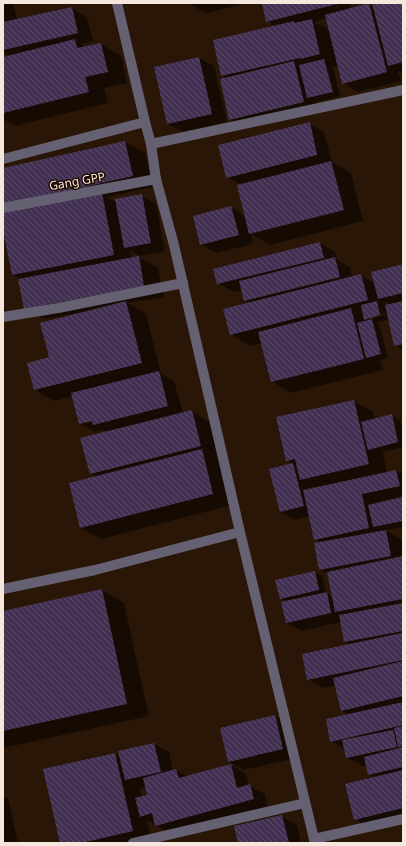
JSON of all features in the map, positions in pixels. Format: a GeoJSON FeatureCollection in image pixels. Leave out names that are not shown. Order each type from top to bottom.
{"type":"FeatureCollection","features":[{"type":"Feature","properties":{"kind":"street"},"geometry":{"type":"LineString","coordinates":[[117,3],[151,144],[156,179],[174,245],[240,532],[315,841],[403,820]]}},
{"type":"Feature","properties":{"kind":"street"},"geometry":{"type":"LineString","coordinates":[[151,144],[403,90]]}},
{"type":"Feature","properties":{"kind":"street"},"geometry":{"type":"LineString","coordinates":[[3,158],[145,122]]}},
{"type":"Feature","properties":{"kind":"street","name":"Gang GPP"},"geometry":{"type":"LineString","coordinates":[[3,208],[156,179]]}},
{"type":"Feature","properties":{"kind":"street"},"geometry":{"type":"LineString","coordinates":[[3,317],[58,308],[183,283]]}},
{"type":"Feature","properties":{"kind":"street"},"geometry":{"type":"LineString","coordinates":[[3,589],[95,570],[240,532]]}},
{"type":"Feature","properties":{"kind":"street"},"geometry":{"type":"LineString","coordinates":[[133,843],[305,803]]}},
{"type":"Feature","properties":{"kind":"building"},"geometry":{"type":"Polygon","coordinates":[[[262,3],[337,3],[337,4],[266,22],[262,3]]]}},
{"type":"Feature","properties":{"kind":"building"},"geometry":{"type":"Polygon","coordinates":[[[369,3],[387,72],[342,84],[325,15],[369,3]]]}},
{"type":"Feature","properties":{"kind":"building"},"geometry":{"type":"Polygon","coordinates":[[[372,3],[403,3],[403,62],[388,66],[372,3]]]}},
{"type":"Feature","properties":{"kind":"building"},"geometry":{"type":"Polygon","coordinates":[[[72,7],[78,33],[3,50],[3,22],[72,7]]]}},
{"type":"Feature","properties":{"kind":"building"},"geometry":{"type":"Polygon","coordinates":[[[312,19],[320,54],[221,76],[213,40],[294,21],[294,23],[312,19]]]}},
{"type":"Feature","properties":{"kind":"building"},"geometry":{"type":"Polygon","coordinates":[[[75,39],[77,48],[101,43],[108,72],[85,77],[89,92],[3,113],[3,57],[75,39]]]}},
{"type":"Feature","properties":{"kind":"building"},"geometry":{"type":"Polygon","coordinates":[[[199,57],[212,114],[167,124],[154,67],[199,57]]]}},
{"type":"Feature","properties":{"kind":"building"},"geometry":{"type":"Polygon","coordinates":[[[324,59],[333,92],[307,98],[299,65],[324,59]]]}},
{"type":"Feature","properties":{"kind":"building"},"geometry":{"type":"Polygon","coordinates":[[[294,61],[304,102],[229,120],[220,79],[294,61]]]}},
{"type":"Feature","properties":{"kind":"building"},"geometry":{"type":"Polygon","coordinates":[[[310,122],[317,155],[226,178],[218,145],[310,122]]]}},
{"type":"Feature","properties":{"kind":"building"},"geometry":{"type":"Polygon","coordinates":[[[125,141],[133,176],[3,205],[3,168],[125,141]]]}},
{"type":"Feature","properties":{"kind":"building"},"geometry":{"type":"Polygon","coordinates":[[[331,161],[344,210],[249,234],[237,185],[331,161]]]}},
{"type":"Feature","properties":{"kind":"building"},"geometry":{"type":"Polygon","coordinates":[[[102,193],[114,255],[12,275],[3,230],[3,213],[102,193]]]}},
{"type":"Feature","properties":{"kind":"building"},"geometry":{"type":"Polygon","coordinates":[[[142,194],[151,243],[124,248],[115,199],[142,194]]]}},
{"type":"Feature","properties":{"kind":"building"},"geometry":{"type":"Polygon","coordinates":[[[231,206],[239,235],[200,245],[193,216],[231,206]]]}},
{"type":"Feature","properties":{"kind":"building"},"geometry":{"type":"Polygon","coordinates":[[[320,242],[324,258],[217,284],[213,269],[320,242]]]}},
{"type":"Feature","properties":{"kind":"building"},"geometry":{"type":"Polygon","coordinates":[[[139,256],[144,286],[24,309],[18,279],[139,256]]]}},
{"type":"Feature","properties":{"kind":"building"},"geometry":{"type":"Polygon","coordinates":[[[335,257],[340,277],[244,301],[239,281],[335,257]]]}},
{"type":"Feature","properties":{"kind":"building"},"geometry":{"type":"Polygon","coordinates":[[[403,264],[403,293],[378,299],[371,272],[403,264]]]}},
{"type":"Feature","properties":{"kind":"building"},"geometry":{"type":"Polygon","coordinates":[[[361,274],[368,300],[230,335],[223,309],[361,274]]]}},
{"type":"Feature","properties":{"kind":"building"},"geometry":{"type":"Polygon","coordinates":[[[126,301],[142,363],[34,390],[27,363],[49,357],[40,323],[126,301]]]}},
{"type":"Feature","properties":{"kind":"building"},"geometry":{"type":"Polygon","coordinates":[[[377,301],[380,315],[364,320],[361,305],[377,301]]]}},
{"type":"Feature","properties":{"kind":"building"},"geometry":{"type":"Polygon","coordinates":[[[403,301],[403,344],[394,346],[385,305],[403,301]]]}},
{"type":"Feature","properties":{"kind":"building"},"geometry":{"type":"Polygon","coordinates":[[[351,308],[364,359],[271,382],[258,332],[351,308]]]}},
{"type":"Feature","properties":{"kind":"building"},"geometry":{"type":"Polygon","coordinates":[[[372,319],[381,354],[366,358],[357,323],[372,319]]]}},
{"type":"Feature","properties":{"kind":"building"},"geometry":{"type":"Polygon","coordinates":[[[159,371],[168,406],[93,425],[92,421],[79,424],[71,393],[159,371]]]}},
{"type":"Feature","properties":{"kind":"building"},"geometry":{"type":"Polygon","coordinates":[[[354,400],[369,464],[300,480],[295,459],[286,461],[276,417],[354,400]]]}},
{"type":"Feature","properties":{"kind":"building"},"geometry":{"type":"Polygon","coordinates":[[[192,410],[201,446],[90,474],[80,438],[192,410]]]}},
{"type":"Feature","properties":{"kind":"building"},"geometry":{"type":"Polygon","coordinates":[[[392,414],[398,442],[368,450],[361,422],[392,414]]]}},
{"type":"Feature","properties":{"kind":"building"},"geometry":{"type":"Polygon","coordinates":[[[202,449],[213,494],[80,528],[69,483],[202,449]]]}},
{"type":"Feature","properties":{"kind":"building"},"geometry":{"type":"Polygon","coordinates":[[[293,463],[304,506],[280,512],[269,469],[293,463]]]}},
{"type":"Feature","properties":{"kind":"building"},"geometry":{"type":"Polygon","coordinates":[[[396,470],[400,486],[362,494],[369,528],[314,540],[303,490],[396,470]]]}},
{"type":"Feature","properties":{"kind":"building"},"geometry":{"type":"Polygon","coordinates":[[[403,497],[403,521],[373,527],[368,505],[403,497]]]}},
{"type":"Feature","properties":{"kind":"building"},"geometry":{"type":"Polygon","coordinates":[[[386,530],[391,556],[319,570],[314,543],[386,530]]]}},
{"type":"Feature","properties":{"kind":"building"},"geometry":{"type":"Polygon","coordinates":[[[403,556],[403,599],[335,612],[327,572],[403,556]]]}},
{"type":"Feature","properties":{"kind":"building"},"geometry":{"type":"Polygon","coordinates":[[[315,571],[319,590],[280,599],[275,580],[315,571]]]}},
{"type":"Feature","properties":{"kind":"building"},"geometry":{"type":"Polygon","coordinates":[[[102,589],[127,704],[3,731],[3,611],[102,589]]]}},
{"type":"Feature","properties":{"kind":"building"},"geometry":{"type":"Polygon","coordinates":[[[327,592],[331,613],[286,623],[281,602],[327,592]]]}},
{"type":"Feature","properties":{"kind":"building"},"geometry":{"type":"Polygon","coordinates":[[[403,603],[403,631],[344,642],[339,615],[403,603]]]}},
{"type":"Feature","properties":{"kind":"building"},"geometry":{"type":"Polygon","coordinates":[[[402,633],[403,660],[307,680],[302,654],[402,633]]]}},
{"type":"Feature","properties":{"kind":"building"},"geometry":{"type":"Polygon","coordinates":[[[403,661],[403,696],[341,711],[333,678],[403,661]]]}},
{"type":"Feature","properties":{"kind":"building"},"geometry":{"type":"Polygon","coordinates":[[[403,702],[403,725],[330,742],[326,719],[403,702]]]}},
{"type":"Feature","properties":{"kind":"building"},"geometry":{"type":"Polygon","coordinates":[[[275,715],[283,749],[228,762],[220,728],[275,715]]]}},
{"type":"Feature","properties":{"kind":"building"},"geometry":{"type":"Polygon","coordinates":[[[403,726],[403,746],[398,747],[394,728],[403,726]]]}},
{"type":"Feature","properties":{"kind":"building"},"geometry":{"type":"Polygon","coordinates":[[[393,730],[397,747],[346,758],[342,740],[393,730]]]}},
{"type":"Feature","properties":{"kind":"building"},"geometry":{"type":"Polygon","coordinates":[[[154,743],[161,772],[125,780],[118,751],[154,743]]]}},
{"type":"Feature","properties":{"kind":"building"},"geometry":{"type":"Polygon","coordinates":[[[403,747],[403,767],[368,775],[364,757],[403,747]]]}},
{"type":"Feature","properties":{"kind":"building"},"geometry":{"type":"Polygon","coordinates":[[[115,753],[133,831],[81,843],[60,843],[43,769],[115,753]]]}},
{"type":"Feature","properties":{"kind":"building"},"geometry":{"type":"Polygon","coordinates":[[[231,764],[237,788],[250,784],[254,799],[155,826],[152,813],[140,817],[135,798],[147,795],[143,778],[176,769],[179,778],[231,764]]]}},
{"type":"Feature","properties":{"kind":"building"},"geometry":{"type":"Polygon","coordinates":[[[403,770],[403,808],[354,820],[345,784],[403,770]]]}},
{"type":"Feature","properties":{"kind":"building"},"geometry":{"type":"Polygon","coordinates":[[[282,815],[289,843],[238,843],[234,826],[282,815]]]}}]}
